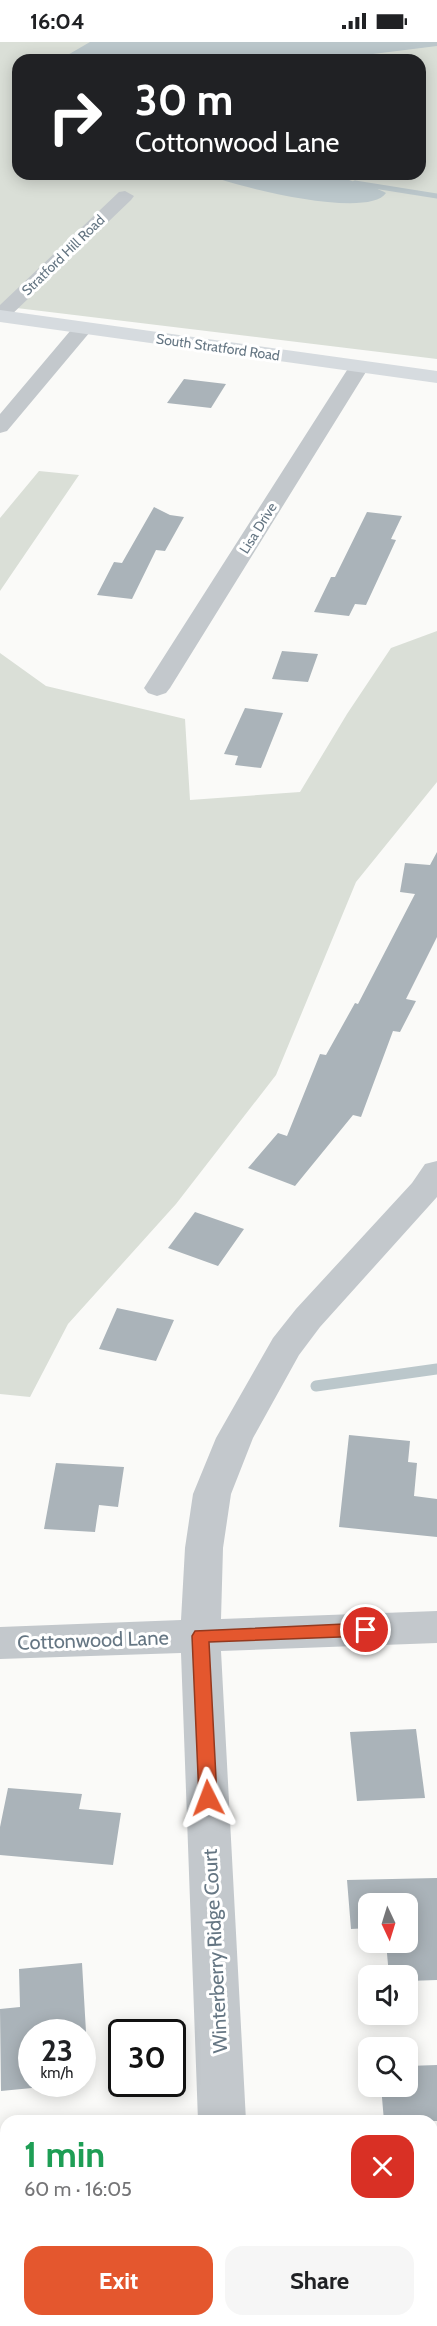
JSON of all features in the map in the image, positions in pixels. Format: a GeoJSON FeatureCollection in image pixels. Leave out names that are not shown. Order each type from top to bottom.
{"type":"FeatureCollection","features":[{"type":"Feature","properties":{"kind":"main road","name":"South Stratford Road"},"geometry":{"type":"LineString","coordinates":[[0,316],[359,368],[437,377]]}},
{"type":"Feature","properties":{"kind":"street","name":"Stratford Hill Road"},"geometry":{"type":"LineString","coordinates":[[0,316],[125,196]]}},
{"type":"Feature","properties":{"kind":"street"},"geometry":{"type":"LineString","coordinates":[[0,427],[83,328]]}},
{"type":"Feature","properties":{"kind":"street","name":"Lisa Drive"},"geometry":{"type":"LineString","coordinates":[[157,688],[359,368]]}},
{"type":"Feature","properties":{"kind":"street","name":"Winterberry Ridge Court"},"geometry":{"type":"LineString","coordinates":[[222,2115],[200,1636],[204,1548],[212,1494],[235,1438],[291,1339],[424,1191],[437,1172]]}},
{"type":"Feature","properties":{"kind":"street","name":"Cottonwood Lane"},"geometry":{"type":"LineString","coordinates":[[0,1643],[437,1627]]}},
{"type":"Feature","properties":{"kind":"shaded area"},"geometry":{"type":"Polygon","coordinates":[[[0,42],[437,42],[437,359],[0,306],[0,42]]]}},
{"type":"Feature","properties":{"kind":"shaded area"},"geometry":{"type":"Polygon","coordinates":[[[90,42],[437,42],[437,46],[373,54],[69,54],[90,42]]]}},
{"type":"Feature","properties":{"kind":"shaded area"},"geometry":{"type":"Polygon","coordinates":[[[224,180],[350,180],[386,193],[374,200],[354,203],[328,202],[243,186],[224,180]]]}},
{"type":"Feature","properties":{"kind":"shaded area"},"geometry":{"type":"Polygon","coordinates":[[[39,471],[79,475],[0,591],[0,518],[39,471]]]}},
{"type":"Feature","properties":{"kind":"shaded area"},"geometry":{"type":"Polygon","coordinates":[[[437,631],[437,782],[356,882],[276,1075],[176,1204],[68,1324],[30,1397],[0,1394],[0,653],[46,686],[185,719],[190,800],[300,792],[347,714],[391,648],[437,631]]]}},
{"type":"Feature","properties":{"kind":"building"},"geometry":{"type":"Polygon","coordinates":[[[184,379],[226,384],[211,408],[167,403],[184,379]]]}},
{"type":"Feature","properties":{"kind":"building"},"geometry":{"type":"Polygon","coordinates":[[[154,507],[170,515],[184,517],[165,551],[156,550],[132,599],[97,595],[114,562],[122,563],[154,507]]]}},
{"type":"Feature","properties":{"kind":"building"},"geometry":{"type":"Polygon","coordinates":[[[367,512],[402,516],[391,539],[396,540],[366,605],[355,604],[349,616],[314,612],[331,577],[335,577],[367,512]]]}},
{"type":"Feature","properties":{"kind":"building"},"geometry":{"type":"Polygon","coordinates":[[[282,651],[318,654],[308,682],[272,679],[282,651]]]}},
{"type":"Feature","properties":{"kind":"building"},"geometry":{"type":"Polygon","coordinates":[[[245,708],[283,713],[261,768],[235,765],[238,756],[224,754],[245,708]]]}},
{"type":"Feature","properties":{"kind":"building"},"geometry":{"type":"Polygon","coordinates":[[[437,852],[437,937],[406,999],[416,1001],[400,1032],[393,1031],[361,1117],[353,1115],[295,1186],[248,1168],[278,1133],[287,1136],[320,1054],[326,1055],[355,1003],[358,1004],[415,894],[400,892],[405,863],[430,865],[437,852]]]}},
{"type":"Feature","properties":{"kind":"building"},"geometry":{"type":"Polygon","coordinates":[[[195,1212],[244,1229],[218,1266],[168,1248],[195,1212]]]}},
{"type":"Feature","properties":{"kind":"building"},"geometry":{"type":"Polygon","coordinates":[[[117,1308],[174,1320],[156,1361],[99,1349],[117,1308]]]}},
{"type":"Feature","properties":{"kind":"building"},"geometry":{"type":"Polygon","coordinates":[[[349,1435],[410,1441],[408,1462],[417,1463],[414,1496],[437,1499],[437,1537],[339,1527],[349,1435]]]}},
{"type":"Feature","properties":{"kind":"building"},"geometry":{"type":"Polygon","coordinates":[[[56,1463],[124,1467],[118,1507],[99,1505],[95,1532],[44,1529],[56,1463]]]}},
{"type":"Feature","properties":{"kind":"building"},"geometry":{"type":"Polygon","coordinates":[[[416,1729],[425,1798],[357,1801],[350,1732],[416,1729]]]}},
{"type":"Feature","properties":{"kind":"building"},"geometry":{"type":"Polygon","coordinates":[[[8,1788],[82,1794],[79,1809],[121,1813],[113,1865],[0,1855],[0,1827],[8,1788]]]}},
{"type":"Feature","properties":{"kind":"building"},"geometry":{"type":"Polygon","coordinates":[[[437,1878],[437,1980],[418,1981],[418,1965],[388,1965],[387,1953],[418,1953],[418,1893],[358,1893],[358,1929],[351,1929],[347,1880],[437,1878]]]}},
{"type":"Feature","properties":{"kind":"building"},"geometry":{"type":"Polygon","coordinates":[[[82,1963],[85,2019],[18,2019],[18,2089],[1,2091],[0,2009],[20,2007],[19,1969],[82,1963]]]}},
{"type":"Feature","properties":{"kind":"building"},"geometry":{"type":"Polygon","coordinates":[[[437,2065],[437,2115],[383,2115],[382,2097],[418,2097],[418,2066],[437,2065]]]}},
{"type":"Feature","properties":{"kind":"waterway"},"geometry":{"type":"LineString","coordinates":[[355,183],[437,196]]}},
{"type":"Feature","properties":{"kind":"waterway"},"geometry":{"type":"LineString","coordinates":[[316,1386],[437,1369]]}},
{"type":"Feature","properties":{"kind":"route"},"geometry":{"type":"LineString","coordinates":[[208,1798],[200,1636],[366,1630]]}}]}
